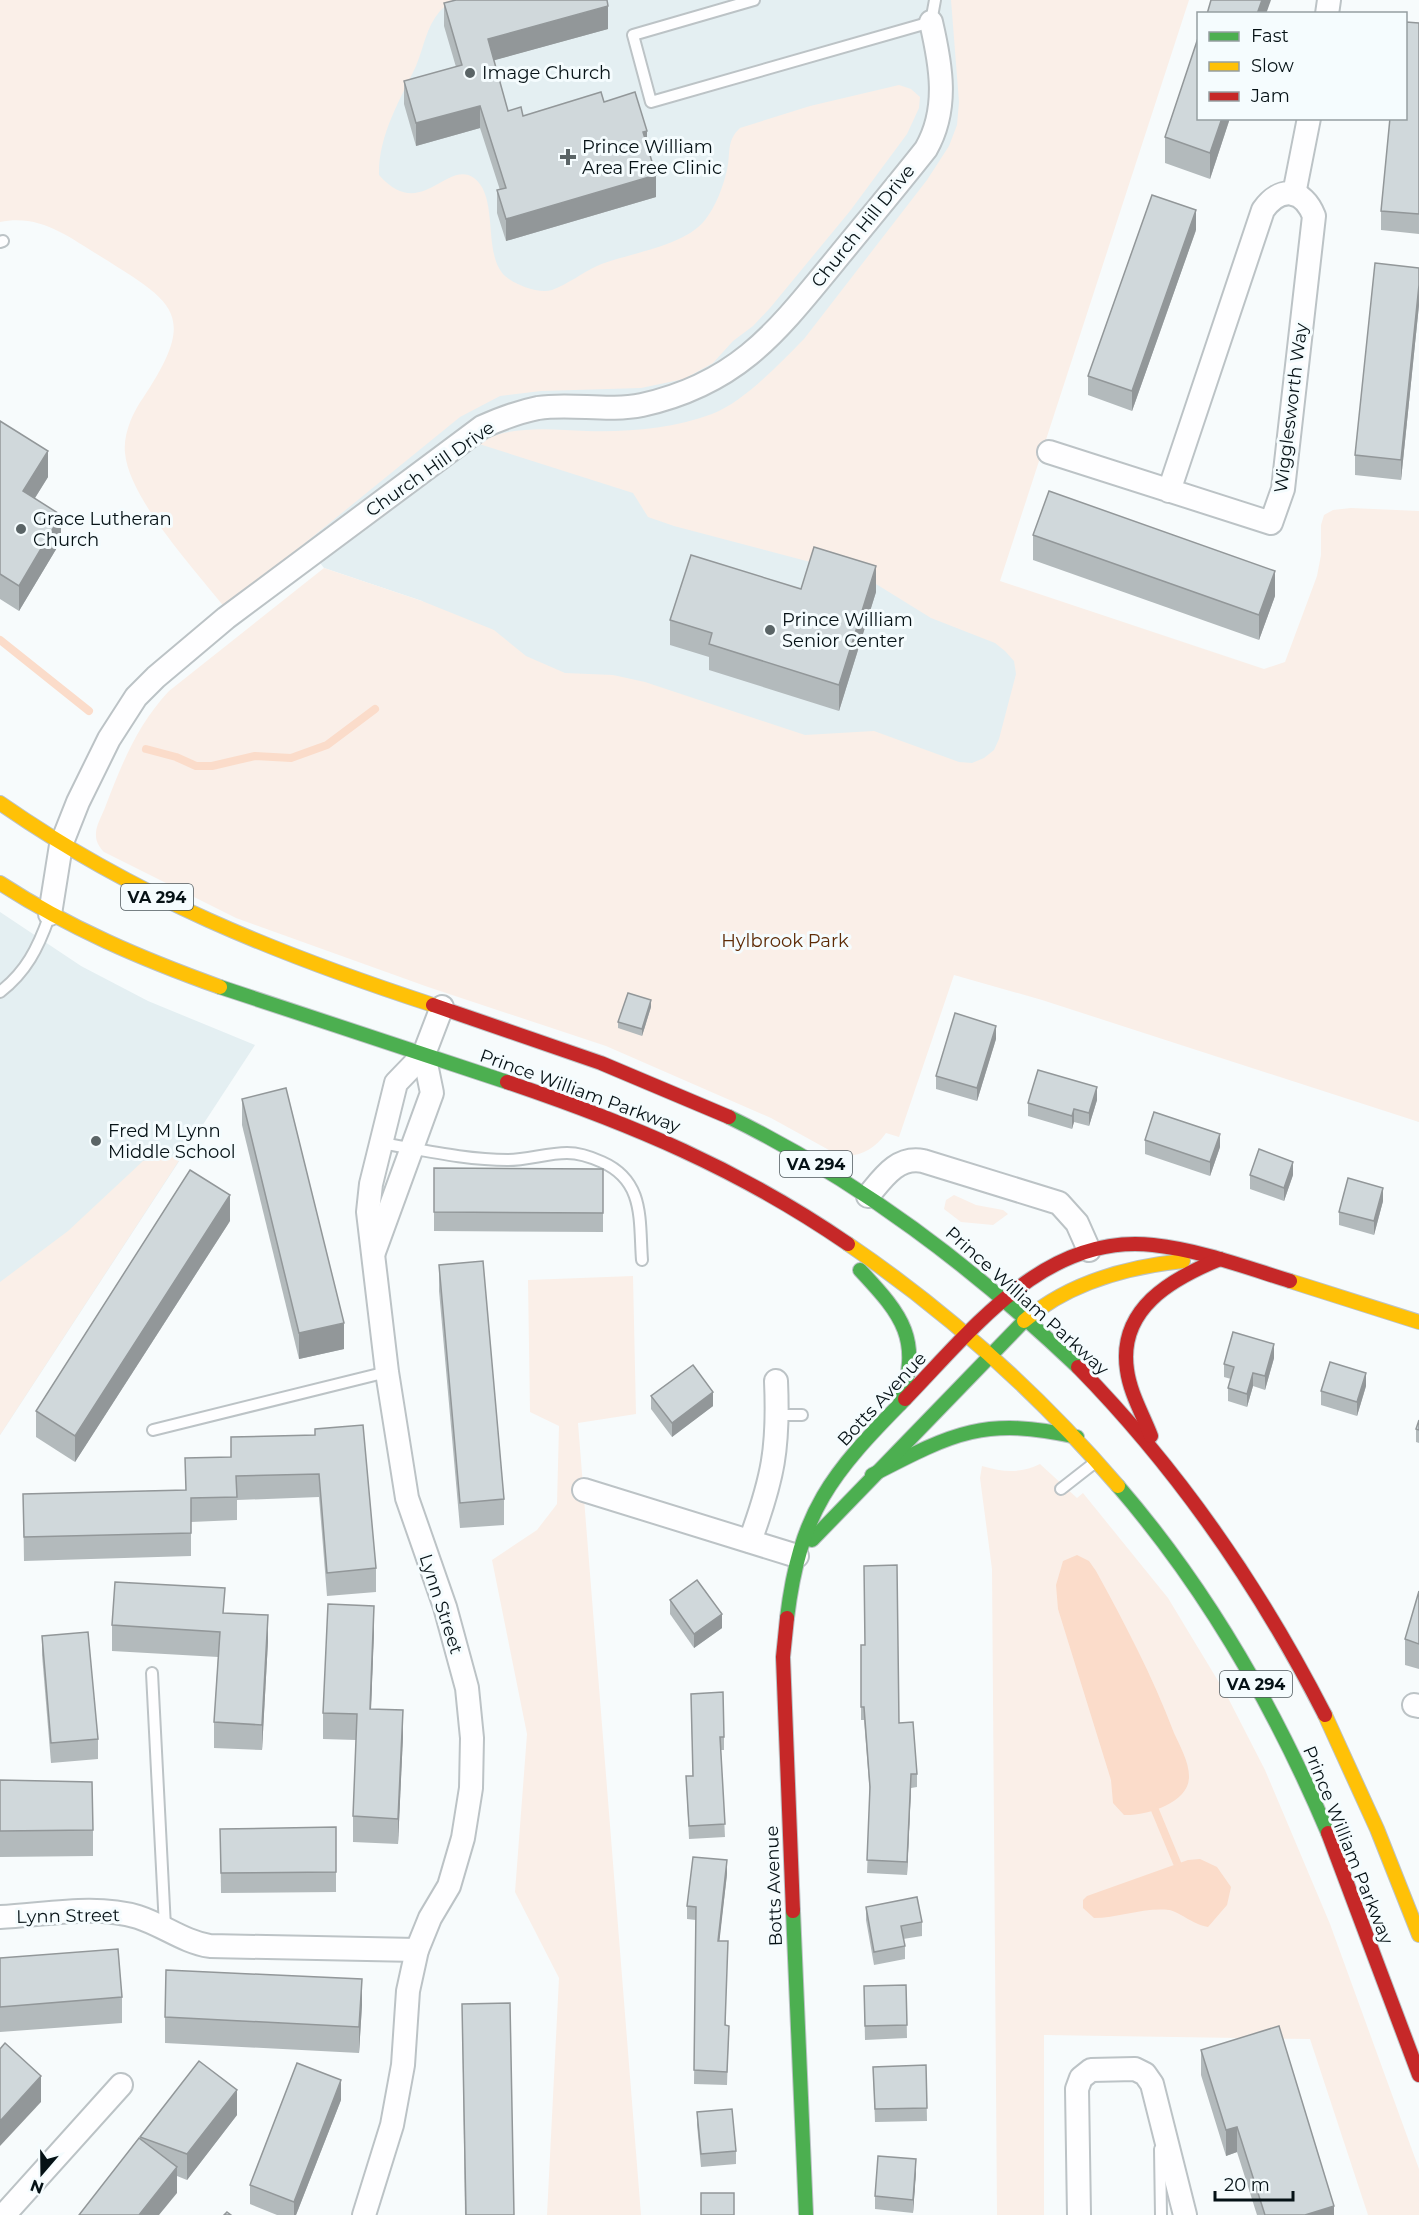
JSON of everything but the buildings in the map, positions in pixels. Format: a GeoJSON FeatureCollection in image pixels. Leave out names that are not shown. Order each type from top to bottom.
{"type":"FeatureCollection","features":[{"type":"Feature","properties":{"kind":"main road","name":"Prince William Parkway"},"geometry":{"type":"LineString","coordinates":[[0,803],[61,845],[189,913],[256,943],[606,1065],[717,1112],[801,1155],[868,1196],[962,1263],[1027,1320],[1118,1408],[1158,1454],[1212,1524],[1245,1572],[1291,1652],[1362,1793],[1419,1935]]}},
{"type":"Feature","properties":{"kind":"main road","name":"Prince William Parkway"},"geometry":{"type":"LineString","coordinates":[[0,883],[50,914],[124,951],[162,966],[424,1054],[651,1134],[712,1161],[861,1251],[992,1354],[1077,1437],[1145,1517],[1200,1593],[1273,1715],[1331,1842],[1419,2075]]}},
{"type":"Feature","properties":{"kind":"main road"},"geometry":{"type":"LineString","coordinates":[[811,1219],[893,1304],[901,1318],[906,1333],[909,1365],[906,1390],[900,1404]]}},
{"type":"Feature","properties":{"kind":"main road","name":"Botts Avenue"},"geometry":{"type":"LineString","coordinates":[[806,2215],[783,1657],[797,1556],[815,1506],[836,1476],[900,1404],[1004,1300],[1039,1273],[1089,1250],[1111,1244],[1155,1245],[1220,1259],[1419,1322]]}},
{"type":"Feature","properties":{"kind":"main road"},"geometry":{"type":"LineString","coordinates":[[797,1556],[872,1475],[992,1354],[1048,1303],[1102,1277],[1161,1263],[1220,1259]]}},
{"type":"Feature","properties":{"kind":"main road"},"geometry":{"type":"LineString","coordinates":[[1158,1454],[1127,1372],[1127,1341],[1131,1326],[1147,1301],[1168,1283],[1220,1259]]}},
{"type":"Feature","properties":{"kind":"main road"},"geometry":{"type":"LineString","coordinates":[[872,1475],[932,1443],[978,1428],[1024,1425],[1077,1437]]}},
{"type":"Feature","properties":{"kind":"street","name":"Church Hill Drive"},"geometry":{"type":"LineString","coordinates":[[50,914],[61,845],[78,802],[109,739],[136,697],[225,618],[482,427],[510,414],[539,408],[620,407],[679,395],[723,374],[748,358],[777,331],[926,149],[934,135],[939,119],[941,89],[933,11]]}},
{"type":"Feature","properties":{"kind":"street"},"geometry":{"type":"LineString","coordinates":[[1169,490],[1263,210],[1270,200],[1282,194],[1294,194],[1309,120]]}},
{"type":"Feature","properties":{"kind":"street","name":"Wigglesworth Way"},"geometry":{"type":"LineString","coordinates":[[1049,452],[1271,523],[1283,489],[1314,216],[1309,204],[1294,194]]}},
{"type":"Feature","properties":{"kind":"street","name":"Lynn Street"},"geometry":{"type":"LineString","coordinates":[[364,2215],[392,2125],[403,2066],[408,1991],[417,1950],[430,1918],[450,1886],[463,1838],[471,1788],[472,1738],[467,1688],[448,1618],[407,1498],[387,1372],[368,1212],[371,1184],[396,1083],[424,1054],[442,1007]]}},
{"type":"Feature","properties":{"kind":"street","name":"Lynn Street"},"geometry":{"type":"LineString","coordinates":[[374,1252],[432,1093],[424,1054]]}},
{"type":"Feature","properties":{"kind":"street"},"geometry":{"type":"LineString","coordinates":[[868,1196],[883,1178],[906,1160],[923,1161],[1059,1203],[1077,1223],[1089,1250]]}},
{"type":"Feature","properties":{"kind":"street"},"geometry":{"type":"LineString","coordinates":[[750,1541],[774,1469],[776,1381]]}},
{"type":"Feature","properties":{"kind":"street"},"geometry":{"type":"LineString","coordinates":[[584,1490],[797,1556]]}},
{"type":"Feature","properties":{"kind":"street","name":"Lynn Street"},"geometry":{"type":"LineString","coordinates":[[0,1917],[104,1911],[136,1916],[165,1927],[194,1944],[210,1946],[417,1950]]}},
{"type":"Feature","properties":{"kind":"street"},"geometry":{"type":"LineString","coordinates":[[1079,2215],[1077,2089],[1082,2078],[1091,2070],[1135,2069],[1145,2074],[1152,2084],[1185,2215]]}},
{"type":"Feature","properties":{"kind":"street"},"geometry":{"type":"LineString","coordinates":[[4,2215],[121,2085]]}},
{"type":"Feature","properties":{"kind":"lane"},"geometry":{"type":"LineString","coordinates":[[754,0],[633,35],[651,102],[933,11]]}},
{"type":"Feature","properties":{"kind":"lane"},"geometry":{"type":"LineString","coordinates":[[0,992],[13,982],[37,950],[50,914]]}},
{"type":"Feature","properties":{"kind":"lane"},"geometry":{"type":"LineString","coordinates":[[381,1143],[467,1157],[510,1160],[568,1153],[592,1157],[623,1175],[632,1187],[637,1200],[642,1260]]}},
{"type":"Feature","properties":{"kind":"lane"},"geometry":{"type":"LineString","coordinates":[[153,1430],[387,1372]]}},
{"type":"Feature","properties":{"kind":"lane"},"geometry":{"type":"LineString","coordinates":[[777,1414],[802,1415]]}},
{"type":"Feature","properties":{"kind":"lane"},"geometry":{"type":"LineString","coordinates":[[1061,1489],[1098,1460]]}},
{"type":"Feature","properties":{"kind":"lane"},"geometry":{"type":"LineString","coordinates":[[152,1673],[165,1927]]}},
{"type":"Feature","properties":{"kind":"lane"},"geometry":{"type":"LineString","coordinates":[[1159,2113],[1161,2215]]}},
{"type":"Feature","properties":{"kind":"shaded area"},"geometry":{"type":"Polygon","coordinates":[[[121,0],[1139,0],[953,592],[1419,740],[1419,1122],[610,748],[422,601],[324,568],[293,528],[121,0]]]}},
{"type":"Feature","properties":{"kind":"shaded area","name":"Fred M Lynn Middle School"},"geometry":{"type":"Polygon","coordinates":[[[0,912],[81,966],[148,1001],[255,1045],[0,1435],[0,912]]]}},
{"type":"Feature","properties":{"kind":"shaded area"},"geometry":{"type":"Polygon","coordinates":[[[1077,1555],[1089,1561],[1118,1611],[1157,1691],[1189,1771],[1187,1785],[1182,1794],[1165,1806],[1144,1813],[1124,1815],[1113,1803],[1111,1780],[1058,1609],[1056,1585],[1063,1561],[1077,1555]]]}},
{"type":"Feature","properties":{"kind":"shaded area"},"geometry":{"type":"Polygon","coordinates":[[[1200,1859],[1217,1867],[1231,1887],[1227,1905],[1208,1927],[1169,1910],[1160,1909],[1094,1918],[1083,1908],[1083,1900],[1087,1896],[1188,1860],[1200,1859]]]}},
{"type":"Feature","properties":{"kind":"green space"},"geometry":{"type":"Polygon","coordinates":[[[0,0],[460,0],[442,9],[431,24],[416,66],[386,132],[379,175],[394,188],[408,193],[420,192],[453,176],[464,174],[474,178],[482,187],[487,200],[492,244],[500,270],[518,284],[542,291],[558,288],[609,261],[670,243],[696,229],[709,215],[719,196],[727,170],[731,143],[740,128],[810,106],[899,85],[911,89],[920,97],[919,108],[907,134],[850,211],[770,308],[753,326],[733,341],[713,363],[684,379],[641,388],[541,391],[500,396],[460,417],[225,608],[151,513],[129,471],[125,453],[127,431],[132,417],[160,370],[170,347],[174,329],[171,313],[161,299],[146,286],[53,228],[28,221],[0,222],[0,0]]]}},
{"type":"Feature","properties":{"kind":"green space","name":"Hylbrook Park"},"geometry":{"type":"Polygon","coordinates":[[[951,0],[1189,0],[1000,581],[1264,669],[1285,662],[1317,576],[1321,555],[1321,525],[1324,515],[1333,510],[1351,508],[1419,511],[1419,1122],[1042,1000],[954,975],[899,1137],[886,1133],[865,1152],[846,1156],[838,1155],[771,1118],[606,1046],[428,987],[236,918],[104,852],[97,843],[98,824],[118,774],[140,730],[158,704],[169,691],[324,568],[422,601],[494,630],[526,656],[565,673],[613,675],[645,682],[805,735],[874,731],[959,762],[972,763],[984,758],[994,750],[1016,674],[1014,661],[995,643],[931,618],[876,584],[814,563],[648,517],[633,493],[476,443],[502,433],[516,431],[544,429],[619,431],[682,423],[724,408],[749,391],[773,370],[804,339],[927,180],[949,146],[957,125],[959,102],[951,0]]]}},
{"type":"Feature","properties":{"kind":"green space"},"geometry":{"type":"Polygon","coordinates":[[[182,1156],[0,1435],[0,1282],[68,1231],[143,1161],[182,1156]]]}},
{"type":"Feature","properties":{"kind":"green space"},"geometry":{"type":"Polygon","coordinates":[[[954,1195],[976,1205],[1003,1210],[1008,1214],[993,1225],[961,1222],[944,1209],[946,1200],[954,1195]]]}},
{"type":"Feature","properties":{"kind":"green space"},"geometry":{"type":"Polygon","coordinates":[[[633,1276],[636,1414],[578,1423],[641,2215],[547,2215],[559,1978],[515,1892],[527,1734],[492,1560],[537,1530],[557,1504],[559,1426],[530,1412],[528,1280],[633,1276]]]}},
{"type":"Feature","properties":{"kind":"green space"},"geometry":{"type":"Polygon","coordinates":[[[1040,1464],[1077,1498],[1083,1493],[1168,1598],[1226,1694],[1265,1770],[1330,1924],[1419,2169],[1419,2215],[1368,2215],[1310,2039],[1044,2035],[1044,2215],[997,2215],[992,1569],[980,1478],[982,1466],[1011,1471],[1040,1464]]]}},
{"type":"Feature","properties":{"kind":"waterway"},"geometry":{"type":"LineString","coordinates":[[0,640],[89,711]]}},
{"type":"Feature","properties":{"kind":"waterway"},"geometry":{"type":"LineString","coordinates":[[146,749],[176,757],[196,766],[212,766],[255,756],[291,758],[327,745],[375,709]]}},
{"type":"Feature","properties":{"kind":"waterway"},"geometry":{"type":"LineString","coordinates":[[1155,1810],[1177,1863]]}},
{"type":"Feature","properties":{"kind":"traffic: fast"},"geometry":{"type":"LineString","coordinates":[[220,987],[507,1082]]}},
{"type":"Feature","properties":{"kind":"traffic: fast"},"geometry":{"type":"LineString","coordinates":[[729,1117],[824,1169],[913,1228],[998,1295],[1078,1367]]}},
{"type":"Feature","properties":{"kind":"traffic: fast"},"geometry":{"type":"LineString","coordinates":[[860,1270],[887,1301],[904,1330],[909,1362],[900,1404]]}},
{"type":"Feature","properties":{"kind":"traffic: fast"},"geometry":{"type":"LineString","coordinates":[[812,1540],[1024,1321]]}},
{"type":"Feature","properties":{"kind":"traffic: fast"},"geometry":{"type":"LineString","coordinates":[[787,1618],[801,1549],[823,1496],[857,1450],[905,1399]]}},
{"type":"Feature","properties":{"kind":"traffic: fast"},"geometry":{"type":"LineString","coordinates":[[872,1475],[925,1448],[970,1432],[1018,1428],[1077,1437]]}},
{"type":"Feature","properties":{"kind":"traffic: fast"},"geometry":{"type":"LineString","coordinates":[[1118,1486],[1181,1566],[1210,1608],[1262,1695],[1328,1833]]}},
{"type":"Feature","properties":{"kind":"traffic: fast"},"geometry":{"type":"LineString","coordinates":[[793,1911],[806,2215]]}},
{"type":"Feature","properties":{"kind":"traffic: slow"},"geometry":{"type":"LineString","coordinates":[[0,803],[51,837],[155,895],[263,943],[375,986],[433,1005]]}},
{"type":"Feature","properties":{"kind":"traffic: slow"},"geometry":{"type":"LineString","coordinates":[[0,883],[79,928],[162,965],[220,987]]}},
{"type":"Feature","properties":{"kind":"traffic: slow"},"geometry":{"type":"LineString","coordinates":[[848,1244],[922,1298],[991,1356],[1056,1419],[1118,1486]]}},
{"type":"Feature","properties":{"kind":"traffic: slow"},"geometry":{"type":"LineString","coordinates":[[1024,1321],[1059,1296],[1099,1279],[1140,1268],[1183,1261]]}},
{"type":"Feature","properties":{"kind":"traffic: slow"},"geometry":{"type":"LineString","coordinates":[[1290,1281],[1419,1322]]}},
{"type":"Feature","properties":{"kind":"traffic: slow"},"geometry":{"type":"LineString","coordinates":[[1325,1715],[1377,1829],[1419,1935]]}},
{"type":"Feature","properties":{"kind":"traffic: jam"},"geometry":{"type":"LineString","coordinates":[[433,1005],[601,1063],[729,1117]]}},
{"type":"Feature","properties":{"kind":"traffic: jam"},"geometry":{"type":"LineString","coordinates":[[507,1082],[597,1114],[683,1151],[766,1193],[848,1244]]}},
{"type":"Feature","properties":{"kind":"traffic: jam"},"geometry":{"type":"LineString","coordinates":[[905,1399],[985,1316],[1014,1291],[1045,1270],[1078,1254],[1114,1245],[1171,1247],[1290,1281]]}},
{"type":"Feature","properties":{"kind":"traffic: jam"},"geometry":{"type":"LineString","coordinates":[[1151,1436],[1134,1395],[1127,1370],[1126,1349],[1131,1330],[1140,1313],[1167,1287],[1220,1259]]}},
{"type":"Feature","properties":{"kind":"traffic: jam"},"geometry":{"type":"LineString","coordinates":[[1078,1367],[1150,1447],[1215,1531],[1273,1621],[1325,1715]]}},
{"type":"Feature","properties":{"kind":"traffic: jam"},"geometry":{"type":"LineString","coordinates":[[787,1618],[783,1657],[793,1911]]}},
{"type":"Feature","properties":{"kind":"traffic: jam"},"geometry":{"type":"LineString","coordinates":[[1328,1833],[1419,2075]]}},
{"type":"Feature","properties":{"kind":"place","name":"Image Church"},"geometry":{"type":"Point","coordinates":[470,73]}},
{"type":"Feature","properties":{"kind":"place","name":"Prince William Area Free Clinic"},"geometry":{"type":"Point","coordinates":[568,157]}},
{"type":"Feature","properties":{"kind":"place","name":"Grace Lutheran Church"},"geometry":{"type":"Point","coordinates":[21,529]}},
{"type":"Feature","properties":{"kind":"place","name":"Prince William Senior Center"},"geometry":{"type":"Point","coordinates":[770,630]}},
{"type":"Feature","properties":{"kind":"place","name":"Fred M Lynn Middle School"},"geometry":{"type":"Point","coordinates":[96,1141]}}]}
